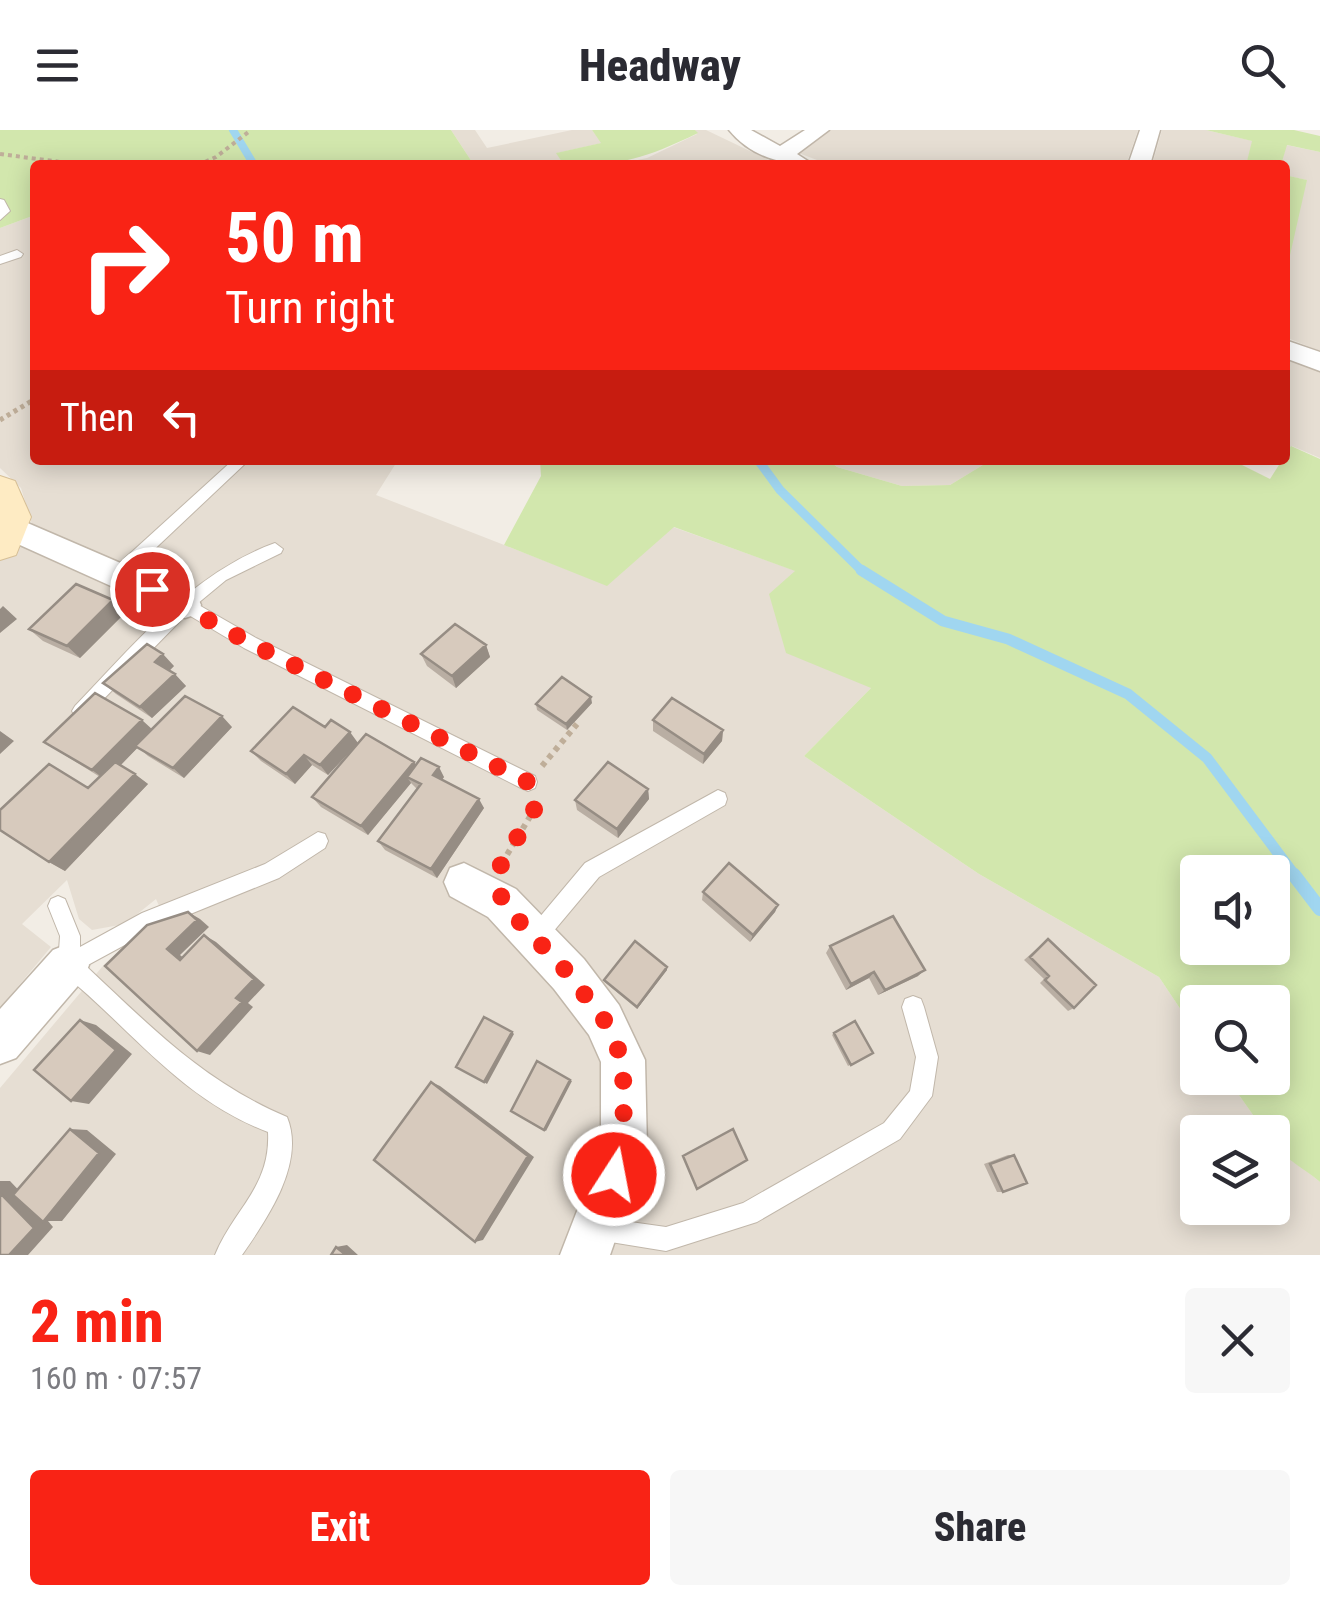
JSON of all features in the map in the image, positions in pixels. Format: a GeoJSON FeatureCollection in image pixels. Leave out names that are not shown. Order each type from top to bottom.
{"type":"FeatureCollection","features":[{"type":"Feature","properties":{"kind":"street"},"geometry":{"type":"LineString","coordinates":[[739,130],[790,160]]}},
{"type":"Feature","properties":{"kind":"street"},"geometry":{"type":"LineString","coordinates":[[780,156],[819,130]]}},
{"type":"Feature","properties":{"kind":"street"},"geometry":{"type":"LineString","coordinates":[[1141,160],[1150,130]]}},
{"type":"Feature","properties":{"kind":"street"},"geometry":{"type":"LineString","coordinates":[[1290,350],[1320,362]]}},
{"type":"Feature","properties":{"kind":"street"},"geometry":{"type":"LineString","coordinates":[[3,521],[185,604]]}},
{"type":"Feature","properties":{"kind":"street"},"geometry":{"type":"LineString","coordinates":[[483,892],[535,938],[604,1020],[623,1060],[624,1148],[590,1242]]}},
{"type":"Feature","properties":{"kind":"street"},"geometry":{"type":"LineString","coordinates":[[0,1042],[68,965]]}},
{"type":"Feature","properties":{"kind":"lane"},"geometry":{"type":"LineString","coordinates":[[0,202],[4,211],[0,217]]}},
{"type":"Feature","properties":{"kind":"lane"},"geometry":{"type":"LineString","coordinates":[[0,260],[17,254]]}},
{"type":"Feature","properties":{"kind":"lane"},"geometry":{"type":"LineString","coordinates":[[119,573],[237,465]]}},
{"type":"Feature","properties":{"kind":"lane"},"geometry":{"type":"LineString","coordinates":[[65,727],[185,604],[220,576],[275,548]]}},
{"type":"Feature","properties":{"kind":"lane"},"geometry":{"type":"LineString","coordinates":[[185,604],[250,643],[528,782]]}},
{"type":"Feature","properties":{"kind":"lane"},"geometry":{"type":"LineString","coordinates":[[535,938],[592,870],[718,799]]}},
{"type":"Feature","properties":{"kind":"lane"},"geometry":{"type":"LineString","coordinates":[[68,965],[150,920],[272,871],[318,841]]}},
{"type":"Feature","properties":{"kind":"lane"},"geometry":{"type":"LineString","coordinates":[[58,906],[70,936],[68,965]]}},
{"type":"Feature","properties":{"kind":"lane"},"geometry":{"type":"LineString","coordinates":[[68,965],[204,1085],[254,1118],[280,1125],[284,1153],[257,1212],[227,1255]]}},
{"type":"Feature","properties":{"kind":"lane"},"geometry":{"type":"LineString","coordinates":[[590,1242],[666,1239],[748,1213],[892,1131],[921,1096],[927,1057],[913,1007]]}},
{"type":"Feature","properties":{"kind":"path"},"geometry":{"type":"LineString","coordinates":[[215,160],[222,158],[236,136],[251,130]]}},
{"type":"Feature","properties":{"kind":"path"},"geometry":{"type":"LineString","coordinates":[[0,154],[45,160]]}},
{"type":"Feature","properties":{"kind":"path"},"geometry":{"type":"LineString","coordinates":[[0,420],[30,402]]}},
{"type":"Feature","properties":{"kind":"path"},"geometry":{"type":"LineString","coordinates":[[483,892],[538,803],[528,782],[577,724]]}},
{"type":"Feature","properties":{"kind":"shaded area"},"geometry":{"type":"Polygon","coordinates":[[[451,130],[475,130],[487,148],[572,130],[592,130],[602,143],[557,153],[561,160],[471,160],[451,130]]]}},
{"type":"Feature","properties":{"kind":"shaded area"},"geometry":{"type":"Polygon","coordinates":[[[695,130],[706,130],[769,160],[638,160],[697,134],[695,130]]]}},
{"type":"Feature","properties":{"kind":"shaded area"},"geometry":{"type":"Polygon","coordinates":[[[827,130],[1138,130],[1128,160],[817,160],[796,152],[827,130]]]}},
{"type":"Feature","properties":{"kind":"shaded area"},"geometry":{"type":"Polygon","coordinates":[[[1162,130],[1206,130],[1253,141],[1247,160],[1153,160],[1162,130]]]}},
{"type":"Feature","properties":{"kind":"shaded area"},"geometry":{"type":"Polygon","coordinates":[[[1286,145],[1320,152],[1320,351],[1290,339],[1290,244],[1306,180],[1290,176],[1290,160],[1282,160],[1286,145]]]}},
{"type":"Feature","properties":{"kind":"shaded area"},"geometry":{"type":"Polygon","coordinates":[[[30,217],[30,465],[395,465],[376,495],[607,585],[673,527],[796,571],[871,688],[804,756],[979,874],[1159,977],[1180,1008],[1180,1095],[1239,1095],[1253,1115],[1180,1115],[1180,1225],[1290,1225],[1290,1157],[1320,1182],[1320,1255],[603,1255],[636,1065],[495,909],[602,1039],[605,1149],[565,1255],[0,1255],[0,1088],[102,967],[131,940],[168,926],[156,899],[125,924],[92,930],[79,919],[67,880],[22,924],[51,947],[0,1008],[0,554],[34,531],[21,488],[0,468],[0,228],[30,217]]]}},
{"type":"Feature","properties":{"kind":"shaded area"},"geometry":{"type":"Polygon","coordinates":[[[1290,359],[1320,370],[1320,458],[1292,446],[1290,449],[1290,359]]]}},
{"type":"Feature","properties":{"kind":"shaded area"},"geometry":{"type":"Polygon","coordinates":[[[834,465],[983,465],[950,485],[902,486],[834,465]]]}},
{"type":"Feature","properties":{"kind":"green space"},"geometry":{"type":"Polygon","coordinates":[[[0,130],[451,130],[471,160],[30,160],[30,217],[0,228],[0,130]]]}},
{"type":"Feature","properties":{"kind":"green space"},"geometry":{"type":"Polygon","coordinates":[[[592,130],[698,133],[627,160],[561,160],[556,153],[601,143],[592,130]]]}},
{"type":"Feature","properties":{"kind":"green space"},"geometry":{"type":"Polygon","coordinates":[[[1206,130],[1294,130],[1320,136],[1320,152],[1287,145],[1282,160],[1247,160],[1252,141],[1206,130]]]}},
{"type":"Feature","properties":{"kind":"green space"},"geometry":{"type":"Polygon","coordinates":[[[1290,176],[1307,180],[1290,255],[1290,176]]]}},
{"type":"Feature","properties":{"kind":"green space"},"geometry":{"type":"Polygon","coordinates":[[[1291,446],[1320,459],[1320,1182],[1290,1159],[1290,1115],[1253,1115],[1239,1095],[1290,1095],[1290,985],[1180,985],[1180,1008],[1159,977],[979,874],[804,756],[871,688],[786,653],[769,594],[795,571],[674,527],[607,586],[504,545],[541,476],[540,465],[834,465],[902,486],[950,485],[983,465],[1242,465],[1270,479],[1279,465],[1290,465],[1291,446]]]}},
{"type":"Feature","properties":{"kind":"building"},"geometry":{"type":"Polygon","coordinates":[[[76,584],[113,600],[67,646],[29,629],[76,584]]]}},
{"type":"Feature","properties":{"kind":"building"},"geometry":{"type":"Polygon","coordinates":[[[455,624],[486,645],[452,676],[421,654],[455,624]]]}},
{"type":"Feature","properties":{"kind":"building"},"geometry":{"type":"Polygon","coordinates":[[[147,644],[163,654],[155,662],[175,674],[140,707],[103,683],[147,644]]]}},
{"type":"Feature","properties":{"kind":"building"},"geometry":{"type":"Polygon","coordinates":[[[562,677],[591,697],[566,724],[536,704],[562,677]]]}},
{"type":"Feature","properties":{"kind":"building"},"geometry":{"type":"Polygon","coordinates":[[[95,693],[142,720],[92,770],[44,742],[95,693]]]}},
{"type":"Feature","properties":{"kind":"building"},"geometry":{"type":"Polygon","coordinates":[[[185,696],[222,716],[173,768],[135,746],[185,696]]]}},
{"type":"Feature","properties":{"kind":"building"},"geometry":{"type":"Polygon","coordinates":[[[672,698],[723,730],[704,754],[653,720],[672,698]]]}},
{"type":"Feature","properties":{"kind":"building"},"geometry":{"type":"Polygon","coordinates":[[[293,707],[325,727],[331,720],[350,732],[320,765],[304,755],[286,774],[251,751],[293,707]]]}},
{"type":"Feature","properties":{"kind":"building"},"geometry":{"type":"Polygon","coordinates":[[[366,734],[414,762],[361,826],[312,797],[366,734]]]}},
{"type":"Feature","properties":{"kind":"building"},"geometry":{"type":"Polygon","coordinates":[[[421,758],[439,767],[433,775],[479,799],[431,869],[378,841],[421,784],[407,777],[421,758]]]}},
{"type":"Feature","properties":{"kind":"building"},"geometry":{"type":"Polygon","coordinates":[[[115,762],[135,774],[49,862],[0,830],[0,810],[49,764],[88,788],[115,762]]]}},
{"type":"Feature","properties":{"kind":"building"},"geometry":{"type":"Polygon","coordinates":[[[608,762],[648,789],[617,829],[575,800],[608,762]]]}},
{"type":"Feature","properties":{"kind":"building"},"geometry":{"type":"Polygon","coordinates":[[[729,863],[778,905],[753,935],[703,892],[729,863]]]}},
{"type":"Feature","properties":{"kind":"building"},"geometry":{"type":"Polygon","coordinates":[[[188,912],[197,920],[167,949],[180,960],[204,935],[254,979],[236,998],[242,1002],[197,1051],[105,966],[147,925],[188,912]]]}},
{"type":"Feature","properties":{"kind":"building"},"geometry":{"type":"Polygon","coordinates":[[[893,916],[925,970],[885,990],[874,972],[851,984],[830,946],[893,916]]]}},
{"type":"Feature","properties":{"kind":"building"},"geometry":{"type":"Polygon","coordinates":[[[1048,939],[1096,985],[1074,1008],[1045,980],[1049,976],[1030,957],[1048,939]]]}},
{"type":"Feature","properties":{"kind":"building"},"geometry":{"type":"Polygon","coordinates":[[[635,941],[667,967],[637,1007],[604,980],[635,941]]]}},
{"type":"Feature","properties":{"kind":"building"},"geometry":{"type":"Polygon","coordinates":[[[484,1017],[512,1032],[484,1082],[456,1067],[484,1017]]]}},
{"type":"Feature","properties":{"kind":"building"},"geometry":{"type":"Polygon","coordinates":[[[80,1020],[116,1050],[71,1101],[34,1070],[80,1020]]]}},
{"type":"Feature","properties":{"kind":"building"},"geometry":{"type":"Polygon","coordinates":[[[855,1021],[873,1053],[851,1065],[834,1033],[855,1021]]]}},
{"type":"Feature","properties":{"kind":"building"},"geometry":{"type":"Polygon","coordinates":[[[537,1061],[570,1080],[544,1130],[511,1111],[537,1061]]]}},
{"type":"Feature","properties":{"kind":"building"},"geometry":{"type":"Polygon","coordinates":[[[431,1082],[528,1156],[475,1242],[374,1160],[431,1082]]]}},
{"type":"Feature","properties":{"kind":"building"},"geometry":{"type":"Polygon","coordinates":[[[70,1129],[99,1153],[43,1222],[13,1195],[70,1129]]]}},
{"type":"Feature","properties":{"kind":"building"},"geometry":{"type":"Polygon","coordinates":[[[733,1129],[747,1160],[697,1189],[683,1156],[733,1129]]]}},
{"type":"Feature","properties":{"kind":"building"},"geometry":{"type":"Polygon","coordinates":[[[1014,1155],[1027,1183],[1003,1192],[990,1164],[1014,1155]]]}},
{"type":"Feature","properties":{"kind":"building"},"geometry":{"type":"Polygon","coordinates":[[[0,1193],[34,1228],[9,1255],[0,1255],[0,1193]]]}},
{"type":"Feature","properties":{"kind":"waterway"},"geometry":{"type":"LineString","coordinates":[[233,130],[251,160]]}},
{"type":"Feature","properties":{"kind":"waterway"},"geometry":{"type":"LineString","coordinates":[[762,465],[780,490],[863,572]]}},
{"type":"Feature","properties":{"kind":"waterway"},"geometry":{"type":"LineString","coordinates":[[861,570],[943,621],[1008,639],[1128,694],[1207,758],[1296,877]]}},
{"type":"Feature","properties":{"kind":"waterway"},"geometry":{"type":"LineString","coordinates":[[1294,875],[1320,909]]}},
{"type":"Feature","properties":{"kind":"route"},"geometry":{"type":"LineString","coordinates":[[152,589],[250,643],[528,782],[538,803],[498,870],[502,903],[569,974],[604,1020],[623,1060],[624,1148],[614,1175]]}}]}
